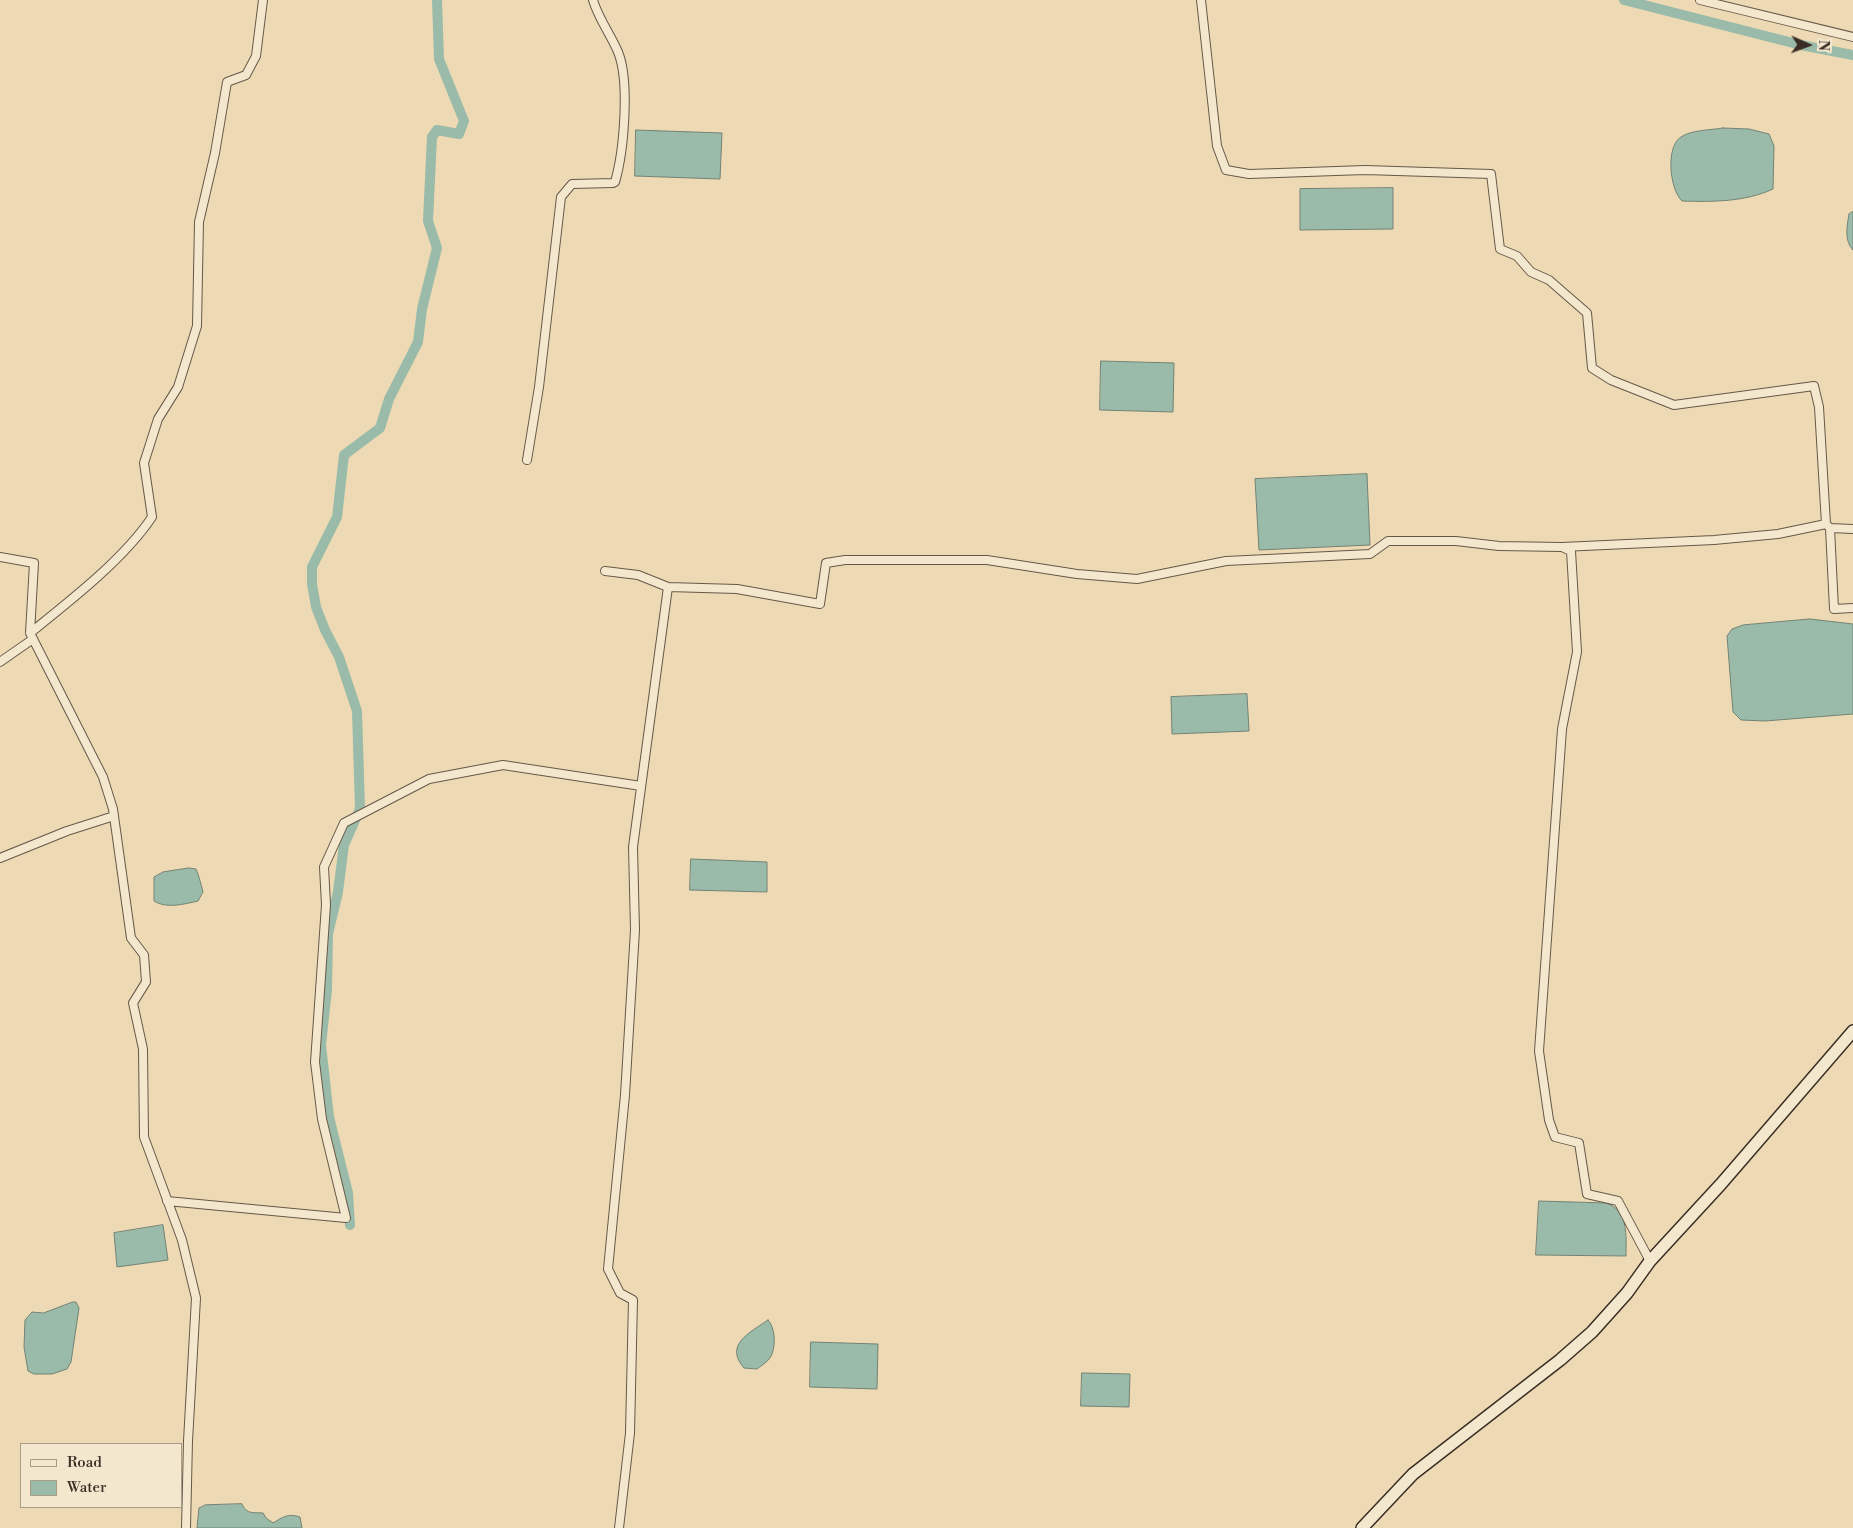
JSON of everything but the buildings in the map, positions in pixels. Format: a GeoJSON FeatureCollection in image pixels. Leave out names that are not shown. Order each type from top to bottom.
{"type":"FeatureCollection","features":[{"type":"Feature","properties":{"kind":"main road"},"geometry":{"type":"LineString","coordinates":[[1362,1528],[1413,1474],[1560,1360],[1592,1332],[1627,1292],[1650,1261],[1721,1184],[1853,1031]]}},
{"type":"Feature","properties":{"kind":"street"},"geometry":{"type":"LineString","coordinates":[[0,662],[76,596],[143,530],[152,517],[144,463],[147,449],[158,419],[178,387],[197,326],[199,222],[215,153],[227,82],[246,75],[256,56],[263,0]]}},
{"type":"Feature","properties":{"kind":"street"},"geometry":{"type":"LineString","coordinates":[[527,460],[539,387],[561,197],[568,186],[572,184],[615,182],[622,160],[624,87],[619,54],[593,0]]}},
{"type":"Feature","properties":{"kind":"street"},"geometry":{"type":"LineString","coordinates":[[1201,0],[1216,146],[1226,170],[1249,174],[1365,170],[1491,174],[1500,249],[1517,256],[1532,272],[1550,280],[1587,313],[1592,368],[1611,380],[1674,405],[1814,386],[1819,407],[1834,609],[1853,608]]}},
{"type":"Feature","properties":{"kind":"street"},"geometry":{"type":"LineString","coordinates":[[1700,0],[1853,37]]}},
{"type":"Feature","properties":{"kind":"street"},"geometry":{"type":"LineString","coordinates":[[605,571],[638,575],[668,587],[737,589],[820,604],[826,563],[845,560],[987,560],[1077,574],[1137,579],[1226,561],[1370,554],[1388,541],[1456,541],[1499,546],[1562,547],[1714,540],[1778,534],[1828,526],[1853,529]]}},
{"type":"Feature","properties":{"kind":"street"},"geometry":{"type":"LineString","coordinates":[[1562,547],[1571,551],[1577,652],[1562,729],[1539,1051],[1549,1120],[1555,1137],[1579,1142],[1587,1194],[1618,1201],[1650,1261]]}},
{"type":"Feature","properties":{"kind":"street"},"geometry":{"type":"LineString","coordinates":[[0,557],[34,562],[32,636],[103,777],[114,816],[131,938],[144,955],[146,982],[133,1003],[143,1049],[144,1137],[182,1240],[196,1298],[188,1441],[186,1528]]}},
{"type":"Feature","properties":{"kind":"street"},"geometry":{"type":"LineString","coordinates":[[619,1528],[630,1433],[633,1300],[620,1293],[608,1269],[625,1095],[635,930],[633,847],[668,587]]}},
{"type":"Feature","properties":{"kind":"street"},"geometry":{"type":"LineString","coordinates":[[167,1201],[346,1218],[322,1119],[314,1062],[326,905],[324,867],[344,823],[429,779],[504,765],[641,786]]}},
{"type":"Feature","properties":{"kind":"street"},"geometry":{"type":"LineString","coordinates":[[0,858],[67,831],[114,816]]}},
{"type":"Feature","properties":{"kind":"water"},"geometry":{"type":"Polygon","coordinates":[[[1723,128],[1749,129],[1769,134],[1774,146],[1773,189],[1740,199],[1682,201],[1678,196],[1672,179],[1671,159],[1676,142],[1681,137],[1690,133],[1723,128]]]}},
{"type":"Feature","properties":{"kind":"water"},"geometry":{"type":"Polygon","coordinates":[[[636,130],[722,133],[720,179],[635,176],[636,130]]]}},
{"type":"Feature","properties":{"kind":"water"},"geometry":{"type":"Polygon","coordinates":[[[1393,188],[1393,229],[1300,230],[1300,189],[1393,188]]]}},
{"type":"Feature","properties":{"kind":"water"},"geometry":{"type":"Polygon","coordinates":[[[1853,212],[1853,250],[1848,242],[1847,233],[1849,214],[1853,212]]]}},
{"type":"Feature","properties":{"kind":"water"},"geometry":{"type":"Polygon","coordinates":[[[1101,361],[1174,363],[1173,412],[1100,410],[1101,361]]]}},
{"type":"Feature","properties":{"kind":"water"},"geometry":{"type":"Polygon","coordinates":[[[1367,474],[1370,545],[1259,550],[1255,479],[1367,474]]]}},
{"type":"Feature","properties":{"kind":"water"},"geometry":{"type":"Polygon","coordinates":[[[1810,619],[1853,624],[1853,714],[1765,721],[1741,720],[1733,712],[1727,636],[1732,629],[1743,625],[1810,619]]]}},
{"type":"Feature","properties":{"kind":"water"},"geometry":{"type":"Polygon","coordinates":[[[1247,694],[1249,731],[1172,734],[1171,697],[1247,694]]]}},
{"type":"Feature","properties":{"kind":"water"},"geometry":{"type":"Polygon","coordinates":[[[691,859],[767,862],[767,892],[690,890],[691,859]]]}},
{"type":"Feature","properties":{"kind":"water"},"geometry":{"type":"Polygon","coordinates":[[[189,868],[196,869],[201,883],[203,892],[198,901],[164,905],[154,901],[154,877],[163,872],[189,868]]]}},
{"type":"Feature","properties":{"kind":"water"},"geometry":{"type":"Polygon","coordinates":[[[1539,1201],[1606,1203],[1613,1207],[1619,1212],[1625,1225],[1626,1256],[1536,1255],[1539,1201]]]}},
{"type":"Feature","properties":{"kind":"water"},"geometry":{"type":"Polygon","coordinates":[[[163,1225],[168,1260],[117,1267],[114,1233],[163,1225]]]}},
{"type":"Feature","properties":{"kind":"water"},"geometry":{"type":"Polygon","coordinates":[[[76,1302],[79,1308],[71,1362],[67,1369],[52,1374],[34,1374],[28,1371],[24,1347],[25,1320],[32,1312],[43,1313],[76,1302]]]}},
{"type":"Feature","properties":{"kind":"water"},"geometry":{"type":"Polygon","coordinates":[[[768,1320],[774,1333],[774,1344],[770,1358],[757,1369],[744,1368],[737,1353],[741,1340],[768,1320]]]}},
{"type":"Feature","properties":{"kind":"water"},"geometry":{"type":"Polygon","coordinates":[[[811,1342],[878,1344],[877,1389],[810,1387],[811,1342]]]}},
{"type":"Feature","properties":{"kind":"water"},"geometry":{"type":"Polygon","coordinates":[[[1082,1373],[1130,1374],[1129,1407],[1081,1406],[1082,1373]]]}},
{"type":"Feature","properties":{"kind":"water"},"geometry":{"type":"Polygon","coordinates":[[[242,1504],[248,1511],[263,1513],[273,1523],[283,1517],[300,1517],[302,1528],[197,1528],[199,1508],[205,1505],[242,1504]]]}},
{"type":"Feature","properties":{"kind":"waterway"},"geometry":{"type":"LineString","coordinates":[[350,1225],[348,1193],[329,1117],[321,1045],[327,990],[328,934],[338,892],[344,845],[360,809],[357,711],[339,657],[316,607],[312,584],[312,567],[337,517],[344,455],[380,428],[389,399],[418,342],[422,309],[437,248],[428,221],[432,137],[437,130],[459,134],[464,121],[439,59],[437,0]]}},
{"type":"Feature","properties":{"kind":"waterway"},"geometry":{"type":"LineString","coordinates":[[1624,0],[1801,45],[1853,55]]}}]}
